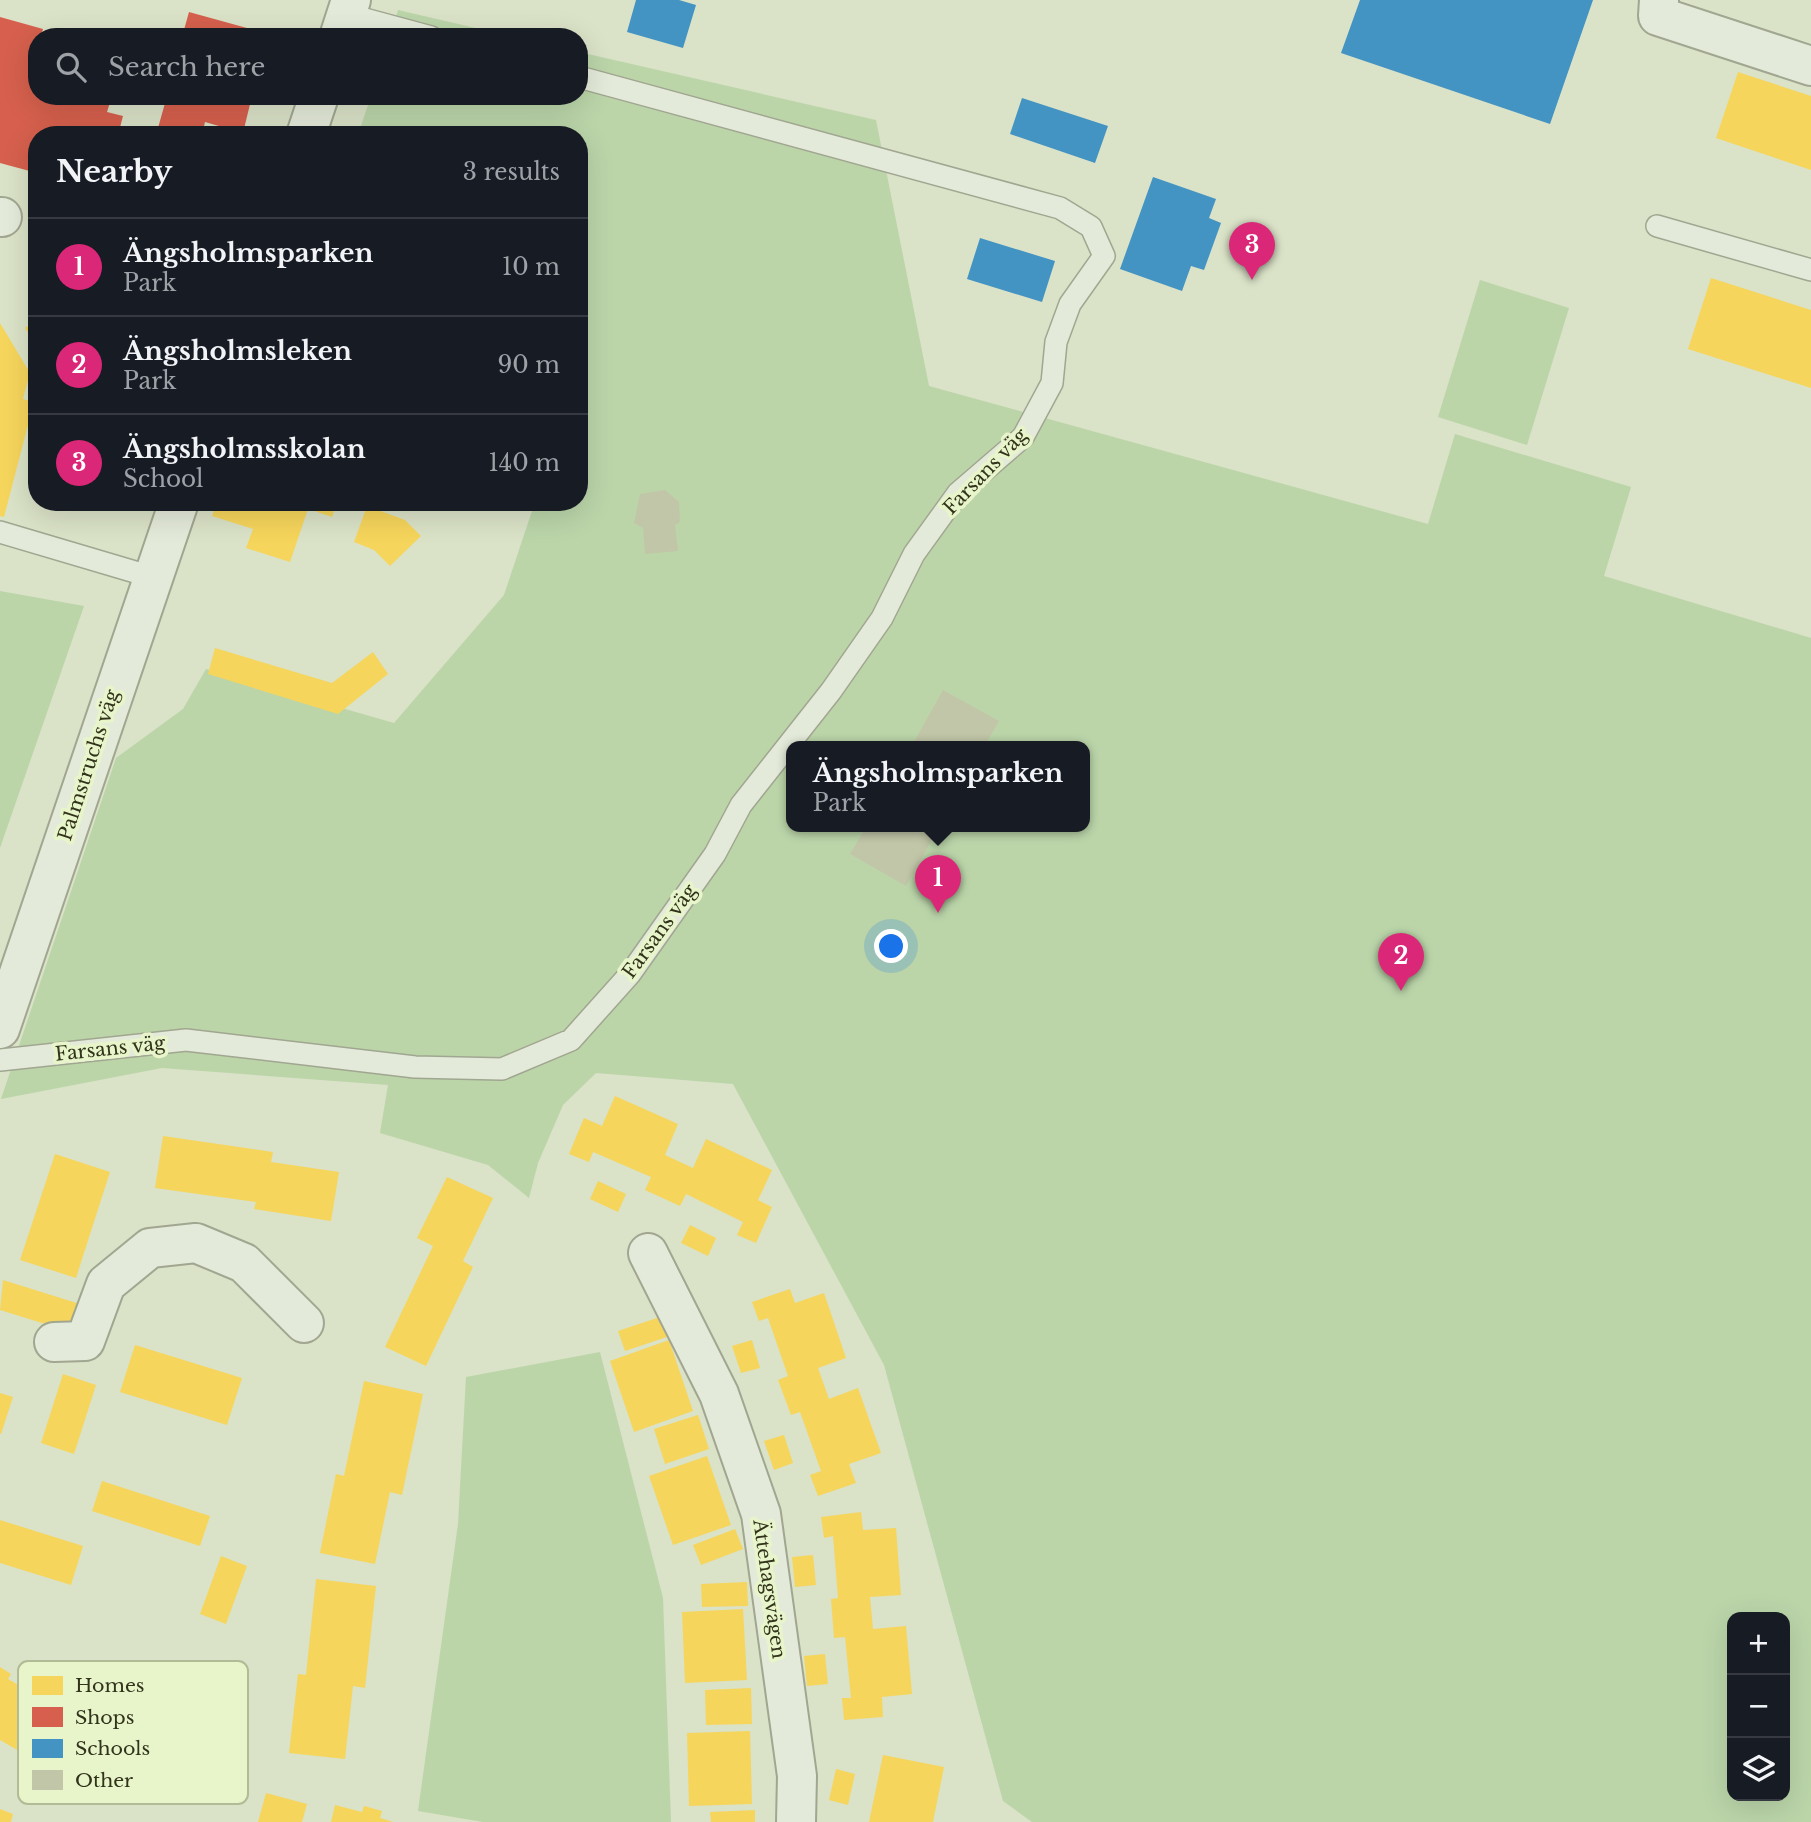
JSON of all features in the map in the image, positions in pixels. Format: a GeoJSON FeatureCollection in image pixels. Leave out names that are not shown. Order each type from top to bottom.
{"type":"FeatureCollection","features":[{"type":"Feature","properties":{"kind":"street"},"geometry":{"type":"LineString","coordinates":[[1659,0],[1658,16],[1811,66]]}},
{"type":"Feature","properties":{"kind":"street"},"geometry":{"type":"LineString","coordinates":[[309,126],[316,105]]}},
{"type":"Feature","properties":{"kind":"street","name":"Palmstruchs väg"},"geometry":{"type":"LineString","coordinates":[[0,1029],[176,511]]}},
{"type":"Feature","properties":{"kind":"street"},"geometry":{"type":"LineString","coordinates":[[54,1342],[85,1341],[106,1284],[150,1248],[196,1243],[244,1263],[304,1323]]}},
{"type":"Feature","properties":{"kind":"street","name":"Ättehagsvägen"},"geometry":{"type":"LineString","coordinates":[[648,1253],[719,1394],[761,1514],[797,1776],[796,1822]]}},
{"type":"Feature","properties":{"kind":"lane"},"geometry":{"type":"LineString","coordinates":[[354,18],[395,28]]}},
{"type":"Feature","properties":{"kind":"lane","name":"Farsans väg"},"geometry":{"type":"LineString","coordinates":[[588,79],[1060,208],[1091,227],[1104,256],[1070,304],[1056,342],[1052,383],[1023,437],[958,493],[914,554],[881,618],[838,680],[790,741]]}},
{"type":"Feature","properties":{"kind":"lane"},"geometry":{"type":"LineString","coordinates":[[1657,226],[1811,270]]}},
{"type":"Feature","properties":{"kind":"lane"},"geometry":{"type":"LineString","coordinates":[[0,532],[152,577]]}},
{"type":"Feature","properties":{"kind":"lane","name":"Farsans väg"},"geometry":{"type":"LineString","coordinates":[[0,1060],[186,1040],[415,1067],[502,1069],[571,1040],[630,974],[715,854],[741,804],[786,746]]}},
{"type":"Feature","properties":{"kind":"green space"},"geometry":{"type":"Polygon","coordinates":[[[398,10],[475,28],[393,28],[398,10]]]}},
{"type":"Feature","properties":{"kind":"green space"},"geometry":{"type":"Polygon","coordinates":[[[588,54],[876,120],[929,386],[1428,524],[1455,434],[1631,487],[1604,576],[1811,638],[1811,1822],[1032,1822],[1003,1801],[884,1365],[733,1084],[596,1073],[563,1105],[538,1163],[529,1198],[488,1165],[380,1133],[388,1085],[162,1068],[1,1099],[116,758],[183,709],[206,669],[394,723],[504,595],[532,511],[588,511],[588,126],[361,126],[368,105],[588,105],[588,54]]]}},
{"type":"Feature","properties":{"kind":"green space"},"geometry":{"type":"Polygon","coordinates":[[[1480,280],[1569,308],[1527,445],[1438,417],[1480,280]]]}},
{"type":"Feature","properties":{"kind":"green space"},"geometry":{"type":"Polygon","coordinates":[[[0,591],[84,606],[0,848],[0,591]]]}},
{"type":"Feature","properties":{"kind":"green space"},"geometry":{"type":"Polygon","coordinates":[[[600,1352],[663,1598],[671,1822],[483,1822],[418,1811],[458,1524],[466,1377],[600,1352]]]}},
{"type":"Feature","properties":{"kind":"building: Homes"},"geometry":{"type":"Polygon","coordinates":[[[1738,72],[1811,96],[1811,170],[1716,138],[1738,72]]]}},
{"type":"Feature","properties":{"kind":"building: Homes"},"geometry":{"type":"Polygon","coordinates":[[[1711,278],[1811,310],[1811,388],[1688,349],[1711,278]]]}},
{"type":"Feature","properties":{"kind":"building: Homes"},"geometry":{"type":"Polygon","coordinates":[[[0,323],[28,370],[23,399],[28,400],[28,425],[4,517],[0,516],[0,323]]]}},
{"type":"Feature","properties":{"kind":"building: Homes"},"geometry":{"type":"Polygon","coordinates":[[[214,511],[307,511],[290,562],[246,548],[253,529],[212,516],[214,511]]]}},
{"type":"Feature","properties":{"kind":"building: Homes"},"geometry":{"type":"Polygon","coordinates":[[[314,511],[334,511],[332,517],[314,511]]]}},
{"type":"Feature","properties":{"kind":"building: Homes"},"geometry":{"type":"Polygon","coordinates":[[[365,511],[381,511],[405,520],[421,536],[390,566],[374,550],[354,542],[365,511]]]}},
{"type":"Feature","properties":{"kind":"building: Homes"},"geometry":{"type":"Polygon","coordinates":[[[215,648],[332,683],[373,652],[388,674],[338,714],[208,674],[215,648]]]}},
{"type":"Feature","properties":{"kind":"building: Homes"},"geometry":{"type":"Polygon","coordinates":[[[615,1096],[678,1124],[665,1155],[693,1168],[706,1139],[772,1170],[758,1200],[772,1207],[756,1243],[737,1235],[743,1222],[686,1194],[680,1206],[645,1190],[651,1177],[593,1152],[589,1162],[569,1154],[584,1118],[602,1126],[615,1096]]]}},
{"type":"Feature","properties":{"kind":"building: Homes"},"geometry":{"type":"Polygon","coordinates":[[[163,1136],[273,1152],[271,1162],[339,1172],[331,1221],[254,1209],[256,1202],[155,1188],[163,1136]]]}},
{"type":"Feature","properties":{"kind":"building: Homes"},"geometry":{"type":"Polygon","coordinates":[[[55,1154],[110,1172],[76,1278],[20,1260],[55,1154]]]}},
{"type":"Feature","properties":{"kind":"building: Homes"},"geometry":{"type":"Polygon","coordinates":[[[447,1177],[493,1198],[463,1261],[473,1267],[426,1366],[385,1347],[433,1246],[417,1238],[447,1177]]]}},
{"type":"Feature","properties":{"kind":"building: Homes"},"geometry":{"type":"Polygon","coordinates":[[[598,1181],[626,1194],[618,1212],[590,1199],[598,1181]]]}},
{"type":"Feature","properties":{"kind":"building: Homes"},"geometry":{"type":"Polygon","coordinates":[[[690,1225],[716,1238],[708,1256],[681,1243],[690,1225]]]}},
{"type":"Feature","properties":{"kind":"building: Homes"},"geometry":{"type":"Polygon","coordinates":[[[3,1280],[83,1305],[74,1333],[0,1310],[3,1280]]]}},
{"type":"Feature","properties":{"kind":"building: Homes"},"geometry":{"type":"Polygon","coordinates":[[[790,1289],[795,1303],[824,1293],[846,1358],[818,1368],[829,1399],[858,1388],[881,1453],[849,1464],[856,1483],[818,1496],[810,1475],[821,1471],[800,1412],[791,1415],[778,1380],[788,1376],[768,1318],[759,1321],[752,1302],[790,1289]]]}},
{"type":"Feature","properties":{"kind":"building: Homes"},"geometry":{"type":"Polygon","coordinates":[[[663,1316],[670,1336],[625,1351],[618,1331],[663,1316]]]}},
{"type":"Feature","properties":{"kind":"building: Homes"},"geometry":{"type":"Polygon","coordinates":[[[669,1340],[693,1411],[634,1432],[610,1361],[669,1340]]]}},
{"type":"Feature","properties":{"kind":"building: Homes"},"geometry":{"type":"Polygon","coordinates":[[[752,1340],[760,1368],[741,1373],[732,1346],[752,1340]]]}},
{"type":"Feature","properties":{"kind":"building: Homes"},"geometry":{"type":"Polygon","coordinates":[[[135,1345],[242,1378],[227,1425],[120,1392],[135,1345]]]}},
{"type":"Feature","properties":{"kind":"building: Homes"},"geometry":{"type":"Polygon","coordinates":[[[63,1374],[96,1385],[74,1454],[41,1443],[63,1374]]]}},
{"type":"Feature","properties":{"kind":"building: Homes"},"geometry":{"type":"Polygon","coordinates":[[[364,1381],[423,1394],[402,1495],[390,1492],[375,1564],[320,1553],[336,1474],[344,1476],[364,1381]]]}},
{"type":"Feature","properties":{"kind":"building: Homes"},"geometry":{"type":"Polygon","coordinates":[[[0,1393],[13,1397],[1,1434],[0,1434],[0,1393]]]}},
{"type":"Feature","properties":{"kind":"building: Homes"},"geometry":{"type":"Polygon","coordinates":[[[698,1415],[709,1449],[665,1464],[654,1429],[698,1415]]]}},
{"type":"Feature","properties":{"kind":"building: Homes"},"geometry":{"type":"Polygon","coordinates":[[[784,1435],[793,1463],[774,1470],[764,1441],[784,1435]]]}},
{"type":"Feature","properties":{"kind":"building: Homes"},"geometry":{"type":"Polygon","coordinates":[[[707,1456],[731,1525],[673,1545],[649,1476],[707,1456]]]}},
{"type":"Feature","properties":{"kind":"building: Homes"},"geometry":{"type":"Polygon","coordinates":[[[102,1481],[210,1516],[200,1546],[92,1511],[102,1481]]]}},
{"type":"Feature","properties":{"kind":"building: Homes"},"geometry":{"type":"Polygon","coordinates":[[[861,1512],[863,1530],[896,1528],[901,1595],[870,1597],[873,1629],[906,1626],[912,1694],[882,1697],[883,1717],[844,1720],[842,1698],[851,1698],[845,1637],[834,1638],[831,1599],[838,1598],[833,1536],[824,1538],[821,1517],[861,1512]]]}},
{"type":"Feature","properties":{"kind":"building: Homes"},"geometry":{"type":"Polygon","coordinates":[[[0,1520],[83,1546],[71,1585],[0,1563],[0,1520]]]}},
{"type":"Feature","properties":{"kind":"building: Homes"},"geometry":{"type":"Polygon","coordinates":[[[735,1529],[743,1549],[701,1565],[693,1545],[735,1529]]]}},
{"type":"Feature","properties":{"kind":"building: Homes"},"geometry":{"type":"Polygon","coordinates":[[[813,1555],[816,1585],[795,1587],[792,1557],[813,1555]]]}},
{"type":"Feature","properties":{"kind":"building: Homes"},"geometry":{"type":"Polygon","coordinates":[[[221,1556],[247,1566],[226,1624],[200,1614],[221,1556]]]}},
{"type":"Feature","properties":{"kind":"building: Homes"},"geometry":{"type":"Polygon","coordinates":[[[316,1579],[376,1586],[365,1688],[353,1686],[345,1759],[289,1753],[298,1674],[306,1675],[316,1579]]]}},
{"type":"Feature","properties":{"kind":"building: Homes"},"geometry":{"type":"Polygon","coordinates":[[[747,1582],[748,1606],[702,1607],[701,1584],[747,1582]]]}},
{"type":"Feature","properties":{"kind":"building: Homes"},"geometry":{"type":"Polygon","coordinates":[[[743,1609],[747,1680],[685,1683],[682,1612],[743,1609]]]}},
{"type":"Feature","properties":{"kind":"building: Homes"},"geometry":{"type":"Polygon","coordinates":[[[825,1654],[828,1684],[807,1686],[804,1656],[825,1654]]]}},
{"type":"Feature","properties":{"kind":"building: Homes"},"geometry":{"type":"Polygon","coordinates":[[[0,1667],[11,1674],[8,1679],[18,1685],[18,1750],[0,1740],[0,1667]]]}},
{"type":"Feature","properties":{"kind":"building: Homes"},"geometry":{"type":"Polygon","coordinates":[[[751,1688],[752,1724],[706,1725],[705,1690],[751,1688]]]}},
{"type":"Feature","properties":{"kind":"building: Homes"},"geometry":{"type":"Polygon","coordinates":[[[750,1731],[752,1804],[689,1806],[687,1733],[750,1731]]]}},
{"type":"Feature","properties":{"kind":"building: Homes"},"geometry":{"type":"Polygon","coordinates":[[[883,1755],[944,1767],[933,1822],[869,1822],[883,1755]]]}},
{"type":"Feature","properties":{"kind":"building: Homes"},"geometry":{"type":"Polygon","coordinates":[[[836,1769],[855,1774],[848,1805],[829,1800],[836,1769]]]}},
{"type":"Feature","properties":{"kind":"building: Homes"},"geometry":{"type":"Polygon","coordinates":[[[266,1793],[307,1804],[302,1822],[258,1822],[266,1793]]]}},
{"type":"Feature","properties":{"kind":"building: Homes"},"geometry":{"type":"Polygon","coordinates":[[[335,1805],[362,1812],[364,1806],[382,1811],[380,1818],[393,1822],[331,1822],[335,1805]]]}},
{"type":"Feature","properties":{"kind":"building: Homes"},"geometry":{"type":"Polygon","coordinates":[[[0,1809],[13,1814],[11,1822],[0,1822],[0,1809]]]}},
{"type":"Feature","properties":{"kind":"building: Homes"},"geometry":{"type":"Polygon","coordinates":[[[755,1810],[755,1822],[711,1822],[710,1812],[755,1810]]]}},
{"type":"Feature","properties":{"kind":"building: Shops"},"geometry":{"type":"Polygon","coordinates":[[[189,12],[247,28],[185,28],[189,12]]]}},
{"type":"Feature","properties":{"kind":"building: Shops"},"geometry":{"type":"Polygon","coordinates":[[[0,17],[39,28],[28,28],[28,105],[109,105],[107,112],[123,116],[120,126],[28,126],[28,171],[0,163],[0,17]]]}},
{"type":"Feature","properties":{"kind":"building: Shops"},"geometry":{"type":"Polygon","coordinates":[[[164,105],[250,105],[245,126],[219,126],[205,122],[204,126],[159,126],[164,105]]]}},
{"type":"Feature","properties":{"kind":"building: Schools"},"geometry":{"type":"Polygon","coordinates":[[[636,0],[679,0],[696,5],[683,48],[627,32],[636,0]]]}},
{"type":"Feature","properties":{"kind":"building: Schools"},"geometry":{"type":"Polygon","coordinates":[[[1360,0],[1593,0],[1550,124],[1341,53],[1360,0]]]}},
{"type":"Feature","properties":{"kind":"building: Schools"},"geometry":{"type":"Polygon","coordinates":[[[1022,98],[1108,126],[1095,163],[1010,134],[1022,98]]]}},
{"type":"Feature","properties":{"kind":"building: Schools"},"geometry":{"type":"Polygon","coordinates":[[[1153,177],[1216,199],[1209,218],[1221,223],[1204,270],[1191,266],[1182,291],[1120,269],[1153,177]]]}},
{"type":"Feature","properties":{"kind":"building: Schools"},"geometry":{"type":"Polygon","coordinates":[[[980,238],[1055,261],[1042,302],[967,279],[980,238]]]}},
{"type":"Feature","properties":{"kind":"building: Other"},"geometry":{"type":"Polygon","coordinates":[[[665,490],[679,502],[680,522],[675,525],[678,551],[645,554],[643,528],[634,523],[640,494],[665,490]]]}},
{"type":"Feature","properties":{"kind":"building: Other"},"geometry":{"type":"Polygon","coordinates":[[[943,690],[999,721],[987,741],[914,741],[943,690]]]}},
{"type":"Feature","properties":{"kind":"building: Other"},"geometry":{"type":"Polygon","coordinates":[[[863,832],[936,832],[906,886],[850,854],[863,832]]]}},
{"type":"Feature","properties":{"kind":"place","name":"Ängsholmsskolan"},"geometry":{"type":"Point","coordinates":[1252,280]}},
{"type":"Feature","properties":{"kind":"place","name":"Ängsholmsparken"},"geometry":{"type":"Point","coordinates":[938,913]}},
{"type":"Feature","properties":{"kind":"place","name":"Ängsholmsleken"},"geometry":{"type":"Point","coordinates":[1401,991]}}]}
